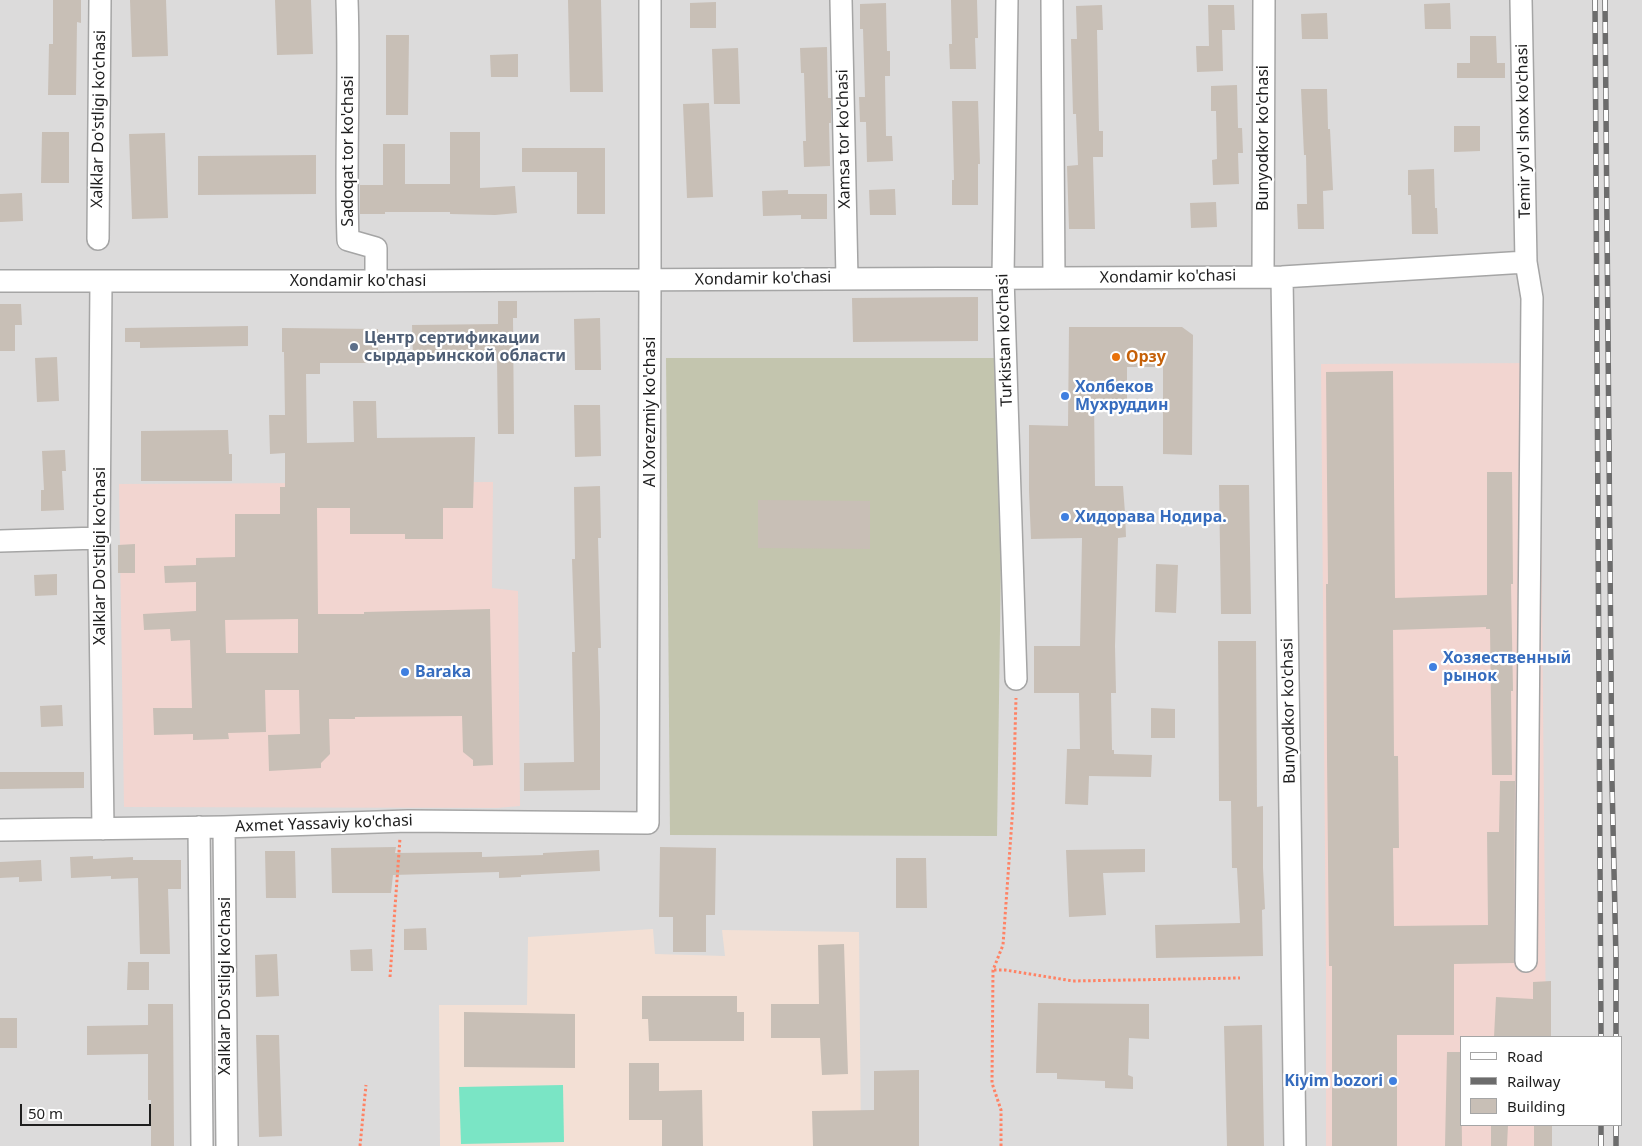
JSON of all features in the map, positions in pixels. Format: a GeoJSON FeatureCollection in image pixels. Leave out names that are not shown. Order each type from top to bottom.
{"type":"FeatureCollection","features":[{"type":"Feature","properties":{"kind":"street","name":"Xalklar Do'stligi ko'chasi"},"geometry":{"type":"LineString","coordinates":[[98,239],[100,0]]}},
{"type":"Feature","properties":{"kind":"street","name":"Sadoqat tor ko'chasi"},"geometry":{"type":"LineString","coordinates":[[347,0],[346,197],[348,240],[376,248],[376,281]]}},
{"type":"Feature","properties":{"kind":"street","name":"Al Xorezmiy ko'chasi"},"geometry":{"type":"LineString","coordinates":[[648,823],[650,0]]}},
{"type":"Feature","properties":{"kind":"street","name":"Xamsa tor ko'chasi"},"geometry":{"type":"LineString","coordinates":[[841,0],[847,278]]}},
{"type":"Feature","properties":{"kind":"street","name":"Turkistan ko'chasi"},"geometry":{"type":"LineString","coordinates":[[1006,0],[1003,278],[1016,679]]}},
{"type":"Feature","properties":{"kind":"street"},"geometry":{"type":"LineString","coordinates":[[1052,0],[1054,278]]}},
{"type":"Feature","properties":{"kind":"street","name":"Bunyodkor ko'chasi"},"geometry":{"type":"LineString","coordinates":[[1264,0],[1295,1146]]}},
{"type":"Feature","properties":{"kind":"street","name":"Temir yo'l shox ko'chasi"},"geometry":{"type":"LineString","coordinates":[[1521,0],[1526,262],[1532,298],[1526,961]]}},
{"type":"Feature","properties":{"kind":"street","name":"Xondamir ko'chasi"},"geometry":{"type":"LineString","coordinates":[[0,281],[650,280],[1272,276],[1526,262]]}},
{"type":"Feature","properties":{"kind":"street","name":"Xalklar Do'stligi ko'chasi"},"geometry":{"type":"LineString","coordinates":[[101,282],[99,538],[103,829]]}},
{"type":"Feature","properties":{"kind":"street"},"geometry":{"type":"LineString","coordinates":[[0,541],[99,538]]}},
{"type":"Feature","properties":{"kind":"street","name":"Axmet Yassaviy ko'chasi"},"geometry":{"type":"LineString","coordinates":[[0,830],[224,827],[401,821],[648,823]]}},
{"type":"Feature","properties":{"kind":"street","name":"Xalklar Do'stligi ko'chasi"},"geometry":{"type":"LineString","coordinates":[[199,827],[202,1146]]}},
{"type":"Feature","properties":{"kind":"street","name":"Xalklar Do'stligi ko'chasi"},"geometry":{"type":"LineString","coordinates":[[224,827],[227,1146]]}},
{"type":"Feature","properties":{"kind":"path"},"geometry":{"type":"LineString","coordinates":[[1002,1146],[1001,1110],[992,1084],[993,970],[1003,945],[1013,806],[1016,679]]}},
{"type":"Feature","properties":{"kind":"path"},"geometry":{"type":"LineString","coordinates":[[390,977],[401,821]]}},
{"type":"Feature","properties":{"kind":"path"},"geometry":{"type":"LineString","coordinates":[[993,970],[1006,970],[1073,981],[1240,978]]}},
{"type":"Feature","properties":{"kind":"path"},"geometry":{"type":"LineString","coordinates":[[360,1146],[366,1085]]}},
{"type":"Feature","properties":{"kind":"shaded area"},"geometry":{"type":"Polygon","coordinates":[[[0,0],[1642,0],[1642,1146],[0,1146],[0,0]]]}},
{"type":"Feature","properties":{"kind":"shaded area"},"geometry":{"type":"Polygon","coordinates":[[[666,358],[995,358],[1001,560],[997,836],[670,835],[666,358]]]}},
{"type":"Feature","properties":{"kind":"shaded area","name":"Хозяественный рынок"},"geometry":{"type":"Polygon","coordinates":[[[1540,363],[1546,1036],[1460,1036],[1460,1126],[1546,1126],[1546,1146],[1326,1146],[1321,364],[1540,363]]]}},
{"type":"Feature","properties":{"kind":"shaded area"},"geometry":{"type":"Polygon","coordinates":[[[493,482],[492,588],[518,591],[520,806],[497,808],[124,807],[119,484],[493,482]]]}},
{"type":"Feature","properties":{"kind":"shaded area"},"geometry":{"type":"Polygon","coordinates":[[[653,929],[655,954],[725,956],[722,930],[859,932],[861,1146],[440,1146],[439,1005],[527,1005],[528,937],[653,929]]]}},
{"type":"Feature","properties":{"kind":"green space"},"geometry":{"type":"Polygon","coordinates":[[[563,1085],[564,1142],[461,1144],[459,1087],[563,1085]]]}},
{"type":"Feature","properties":{"kind":"building"},"geometry":{"type":"Polygon","coordinates":[[[53,0],[81,0],[81,23],[77,22],[76,95],[48,95],[49,44],[53,44],[53,0]]]}},
{"type":"Feature","properties":{"kind":"building"},"geometry":{"type":"Polygon","coordinates":[[[130,0],[166,0],[168,56],[132,57],[130,0]]]}},
{"type":"Feature","properties":{"kind":"building"},"geometry":{"type":"Polygon","coordinates":[[[275,0],[311,0],[313,54],[277,55],[275,0]]]}},
{"type":"Feature","properties":{"kind":"building"},"geometry":{"type":"Polygon","coordinates":[[[568,0],[601,0],[603,92],[570,92],[568,0]]]}},
{"type":"Feature","properties":{"kind":"building"},"geometry":{"type":"Polygon","coordinates":[[[951,0],[977,0],[978,38],[975,38],[976,69],[950,69],[949,44],[952,44],[951,0]]]}},
{"type":"Feature","properties":{"kind":"building"},"geometry":{"type":"Polygon","coordinates":[[[716,2],[716,28],[690,28],[690,3],[716,2]]]}},
{"type":"Feature","properties":{"kind":"building"},"geometry":{"type":"Polygon","coordinates":[[[886,3],[887,51],[890,51],[890,76],[885,76],[886,136],[892,136],[893,161],[867,162],[866,122],[860,122],[859,97],[865,97],[863,29],[860,29],[860,4],[886,3]]]}},
{"type":"Feature","properties":{"kind":"building"},"geometry":{"type":"Polygon","coordinates":[[[1450,3],[1451,29],[1425,29],[1424,4],[1450,3]]]}},
{"type":"Feature","properties":{"kind":"building"},"geometry":{"type":"Polygon","coordinates":[[[1102,5],[1103,30],[1097,30],[1099,131],[1103,131],[1103,157],[1093,157],[1095,229],[1069,229],[1067,166],[1078,165],[1076,114],[1073,114],[1071,39],[1077,39],[1076,6],[1102,5]]]}},
{"type":"Feature","properties":{"kind":"building"},"geometry":{"type":"Polygon","coordinates":[[[1208,5],[1234,5],[1235,30],[1222,30],[1223,71],[1197,72],[1196,46],[1209,46],[1208,5]]]}},
{"type":"Feature","properties":{"kind":"building"},"geometry":{"type":"Polygon","coordinates":[[[1327,13],[1328,39],[1302,39],[1301,14],[1327,13]]]}},
{"type":"Feature","properties":{"kind":"building"},"geometry":{"type":"Polygon","coordinates":[[[386,35],[409,35],[408,115],[386,115],[386,35]]]}},
{"type":"Feature","properties":{"kind":"building"},"geometry":{"type":"Polygon","coordinates":[[[1470,36],[1496,36],[1497,63],[1505,63],[1505,78],[1457,78],[1457,63],[1470,63],[1470,36]]]}},
{"type":"Feature","properties":{"kind":"building"},"geometry":{"type":"Polygon","coordinates":[[[827,47],[828,98],[831,98],[831,123],[829,123],[830,166],[804,167],[803,141],[806,141],[804,73],[801,73],[800,48],[827,47]]]}},
{"type":"Feature","properties":{"kind":"building"},"geometry":{"type":"Polygon","coordinates":[[[738,48],[740,104],[714,104],[712,49],[738,48]]]}},
{"type":"Feature","properties":{"kind":"building"},"geometry":{"type":"Polygon","coordinates":[[[518,54],[518,77],[491,77],[490,55],[518,54]]]}},
{"type":"Feature","properties":{"kind":"building"},"geometry":{"type":"Polygon","coordinates":[[[1237,85],[1238,128],[1242,128],[1243,153],[1238,153],[1239,184],[1213,185],[1212,160],[1217,159],[1216,111],[1211,111],[1211,86],[1237,85]]]}},
{"type":"Feature","properties":{"kind":"building"},"geometry":{"type":"Polygon","coordinates":[[[1301,89],[1327,89],[1333,190],[1323,191],[1324,229],[1298,229],[1297,204],[1307,204],[1306,155],[1304,155],[1301,89]]]}},
{"type":"Feature","properties":{"kind":"building"},"geometry":{"type":"Polygon","coordinates":[[[952,101],[978,101],[980,164],[978,164],[978,205],[952,205],[952,180],[954,180],[952,101]]]}},
{"type":"Feature","properties":{"kind":"building"},"geometry":{"type":"Polygon","coordinates":[[[709,103],[713,197],[687,198],[683,104],[709,103]]]}},
{"type":"Feature","properties":{"kind":"building"},"geometry":{"type":"Polygon","coordinates":[[[1454,126],[1480,126],[1480,151],[1454,152],[1454,126]]]}},
{"type":"Feature","properties":{"kind":"building"},"geometry":{"type":"Polygon","coordinates":[[[42,132],[69,132],[69,183],[41,183],[42,132]]]}},
{"type":"Feature","properties":{"kind":"building"},"geometry":{"type":"Polygon","coordinates":[[[450,132],[480,132],[480,188],[515,186],[517,213],[495,215],[450,214],[450,212],[360,214],[360,185],[383,185],[383,144],[405,144],[405,184],[450,184],[450,132]]]}},
{"type":"Feature","properties":{"kind":"building"},"geometry":{"type":"Polygon","coordinates":[[[165,133],[168,218],[132,219],[129,134],[165,133]]]}},
{"type":"Feature","properties":{"kind":"building"},"geometry":{"type":"Polygon","coordinates":[[[522,148],[605,148],[605,214],[577,214],[577,172],[522,172],[522,148]]]}},
{"type":"Feature","properties":{"kind":"building"},"geometry":{"type":"Polygon","coordinates":[[[316,155],[316,194],[198,195],[198,156],[316,155]]]}},
{"type":"Feature","properties":{"kind":"building"},"geometry":{"type":"Polygon","coordinates":[[[1434,169],[1438,234],[1412,234],[1411,195],[1408,195],[1408,170],[1434,169]]]}},
{"type":"Feature","properties":{"kind":"building"},"geometry":{"type":"Polygon","coordinates":[[[895,189],[896,215],[870,215],[869,190],[895,189]]]}},
{"type":"Feature","properties":{"kind":"building"},"geometry":{"type":"Polygon","coordinates":[[[788,190],[788,194],[827,194],[827,219],[801,219],[801,215],[763,216],[762,191],[788,190]]]}},
{"type":"Feature","properties":{"kind":"building"},"geometry":{"type":"Polygon","coordinates":[[[22,193],[23,221],[0,222],[0,194],[22,193]]]}},
{"type":"Feature","properties":{"kind":"building"},"geometry":{"type":"Polygon","coordinates":[[[1216,202],[1217,227],[1191,228],[1190,203],[1216,202]]]}},
{"type":"Feature","properties":{"kind":"building"},"geometry":{"type":"Polygon","coordinates":[[[978,297],[978,341],[853,342],[852,298],[978,297]]]}},
{"type":"Feature","properties":{"kind":"building"},"geometry":{"type":"Polygon","coordinates":[[[498,301],[517,301],[517,318],[513,318],[514,434],[498,434],[497,359],[413,359],[412,325],[498,324],[498,301]]]}},
{"type":"Feature","properties":{"kind":"building"},"geometry":{"type":"Polygon","coordinates":[[[0,304],[21,304],[22,325],[15,325],[15,351],[0,351],[0,304]]]}},
{"type":"Feature","properties":{"kind":"building"},"geometry":{"type":"Polygon","coordinates":[[[600,318],[601,370],[575,370],[574,319],[600,318]]]}},
{"type":"Feature","properties":{"kind":"building"},"geometry":{"type":"Polygon","coordinates":[[[248,326],[248,346],[140,348],[140,342],[125,342],[125,328],[248,326]]]}},
{"type":"Feature","properties":{"kind":"building"},"geometry":{"type":"Polygon","coordinates":[[[1069,327],[1182,327],[1193,335],[1192,455],[1163,454],[1163,367],[1127,367],[1127,400],[1094,400],[1095,486],[1123,486],[1125,513],[1126,537],[1118,538],[1115,646],[1116,693],[1111,693],[1112,750],[1114,750],[1114,754],[1152,755],[1151,777],[1089,776],[1088,805],[1065,804],[1067,749],[1080,749],[1079,693],[1034,693],[1034,646],[1080,646],[1082,538],[1031,539],[1029,491],[1029,425],[1068,426],[1069,327]]]}},
{"type":"Feature","properties":{"kind":"building"},"geometry":{"type":"Polygon","coordinates":[[[282,328],[378,329],[378,363],[320,363],[320,374],[306,374],[307,443],[354,442],[353,401],[376,401],[377,438],[475,437],[473,508],[443,508],[443,539],[405,539],[405,534],[350,534],[350,508],[317,508],[318,614],[490,609],[493,765],[473,766],[473,760],[463,752],[462,716],[355,717],[355,719],[329,719],[330,754],[321,763],[321,768],[269,771],[268,735],[300,734],[299,690],[265,690],[266,732],[228,733],[229,739],[193,740],[193,734],[154,735],[153,708],[192,708],[190,640],[171,641],[170,629],[144,630],[143,614],[196,611],[196,582],[165,583],[164,566],[196,565],[196,558],[235,557],[235,514],[280,514],[280,487],[285,487],[285,453],[270,454],[269,415],[285,415],[284,352],[282,352],[282,328]],[[298,619],[225,620],[226,653],[298,653],[298,619]]]}},
{"type":"Feature","properties":{"kind":"building"},"geometry":{"type":"Polygon","coordinates":[[[57,357],[59,401],[37,402],[35,358],[57,357]]]}},
{"type":"Feature","properties":{"kind":"building"},"geometry":{"type":"Polygon","coordinates":[[[1393,371],[1395,598],[1487,595],[1487,472],[1512,472],[1513,584],[1511,584],[1512,775],[1492,775],[1490,629],[1486,629],[1486,627],[1393,630],[1394,756],[1398,756],[1399,848],[1393,848],[1394,926],[1488,925],[1487,832],[1499,832],[1500,781],[1515,781],[1514,963],[1454,964],[1454,1035],[1397,1035],[1397,1146],[1332,1146],[1332,966],[1329,966],[1327,757],[1326,372],[1393,371]]]}},
{"type":"Feature","properties":{"kind":"building"},"geometry":{"type":"Polygon","coordinates":[[[574,405],[600,405],[601,456],[575,457],[574,405]]]}},
{"type":"Feature","properties":{"kind":"building"},"geometry":{"type":"Polygon","coordinates":[[[228,430],[229,454],[232,454],[232,481],[141,481],[141,431],[228,430]]]}},
{"type":"Feature","properties":{"kind":"building"},"geometry":{"type":"Polygon","coordinates":[[[65,450],[66,471],[62,471],[64,510],[41,511],[41,490],[44,490],[42,451],[65,450]]]}},
{"type":"Feature","properties":{"kind":"building"},"geometry":{"type":"Polygon","coordinates":[[[1219,485],[1249,485],[1251,614],[1221,614],[1219,485]]]}},
{"type":"Feature","properties":{"kind":"building"},"geometry":{"type":"Polygon","coordinates":[[[600,486],[601,538],[598,538],[601,648],[598,648],[600,790],[524,791],[524,763],[574,762],[572,652],[575,652],[572,559],[575,559],[574,487],[600,486]]]}},
{"type":"Feature","properties":{"kind":"building"},"geometry":{"type":"Polygon","coordinates":[[[758,500],[870,501],[870,549],[758,548],[758,500]]]}},
{"type":"Feature","properties":{"kind":"building"},"geometry":{"type":"Polygon","coordinates":[[[135,544],[135,573],[118,573],[118,545],[135,544]]]}},
{"type":"Feature","properties":{"kind":"building"},"geometry":{"type":"Polygon","coordinates":[[[1156,564],[1178,565],[1176,613],[1155,612],[1156,564]]]}},
{"type":"Feature","properties":{"kind":"building"},"geometry":{"type":"Polygon","coordinates":[[[57,574],[57,595],[35,596],[34,575],[57,574]]]}},
{"type":"Feature","properties":{"kind":"building"},"geometry":{"type":"Polygon","coordinates":[[[1218,641],[1256,641],[1257,807],[1263,806],[1265,909],[1262,910],[1263,956],[1156,958],[1155,925],[1240,923],[1237,868],[1232,868],[1231,801],[1219,801],[1218,641]]]}},
{"type":"Feature","properties":{"kind":"building"},"geometry":{"type":"Polygon","coordinates":[[[62,705],[63,726],[41,727],[40,706],[62,705]]]}},
{"type":"Feature","properties":{"kind":"building"},"geometry":{"type":"Polygon","coordinates":[[[1151,708],[1175,709],[1175,738],[1151,738],[1151,708]]]}},
{"type":"Feature","properties":{"kind":"building"},"geometry":{"type":"Polygon","coordinates":[[[0,772],[84,772],[84,788],[0,789],[0,772]]]}},
{"type":"Feature","properties":{"kind":"building"},"geometry":{"type":"Polygon","coordinates":[[[396,847],[395,853],[482,852],[482,857],[543,855],[543,853],[599,850],[600,871],[499,878],[499,872],[393,875],[391,893],[332,893],[331,848],[396,847]]]}},
{"type":"Feature","properties":{"kind":"building"},"geometry":{"type":"Polygon","coordinates":[[[660,847],[716,848],[715,915],[706,915],[706,952],[673,952],[673,917],[659,917],[660,847]]]}},
{"type":"Feature","properties":{"kind":"building"},"geometry":{"type":"Polygon","coordinates":[[[1145,849],[1145,872],[1103,873],[1106,915],[1069,917],[1066,850],[1145,849]]]}},
{"type":"Feature","properties":{"kind":"building"},"geometry":{"type":"Polygon","coordinates":[[[265,851],[295,851],[296,898],[266,898],[265,851]]]}},
{"type":"Feature","properties":{"kind":"building"},"geometry":{"type":"Polygon","coordinates":[[[93,856],[93,859],[133,857],[133,860],[181,860],[181,889],[168,889],[170,954],[140,954],[138,878],[111,879],[111,876],[71,878],[70,857],[93,856]]]}},
{"type":"Feature","properties":{"kind":"building"},"geometry":{"type":"Polygon","coordinates":[[[896,858],[926,858],[927,908],[896,908],[896,858]]]}},
{"type":"Feature","properties":{"kind":"building"},"geometry":{"type":"Polygon","coordinates":[[[41,860],[42,881],[19,882],[19,877],[0,878],[0,862],[41,860]]]}},
{"type":"Feature","properties":{"kind":"building"},"geometry":{"type":"Polygon","coordinates":[[[426,928],[427,950],[404,950],[404,929],[426,928]]]}},
{"type":"Feature","properties":{"kind":"building"},"geometry":{"type":"Polygon","coordinates":[[[844,944],[848,1074],[822,1075],[820,1038],[771,1038],[771,1004],[819,1004],[818,945],[844,944]]]}},
{"type":"Feature","properties":{"kind":"building"},"geometry":{"type":"Polygon","coordinates":[[[372,949],[373,971],[351,971],[350,950],[372,949]]]}},
{"type":"Feature","properties":{"kind":"building"},"geometry":{"type":"Polygon","coordinates":[[[277,954],[279,996],[256,997],[255,955],[277,954]]]}},
{"type":"Feature","properties":{"kind":"building"},"geometry":{"type":"Polygon","coordinates":[[[128,962],[149,962],[149,990],[127,990],[128,962]]]}},
{"type":"Feature","properties":{"kind":"building"},"geometry":{"type":"Polygon","coordinates":[[[1551,981],[1551,1036],[1494,1036],[1496,997],[1533,999],[1533,982],[1551,981]]]}},
{"type":"Feature","properties":{"kind":"building"},"geometry":{"type":"Polygon","coordinates":[[[642,996],[737,996],[737,1012],[744,1012],[744,1041],[649,1041],[648,1019],[642,1019],[642,996]]]}},
{"type":"Feature","properties":{"kind":"building"},"geometry":{"type":"Polygon","coordinates":[[[1038,1003],[1149,1004],[1149,1039],[1129,1038],[1128,1075],[1133,1077],[1133,1089],[1105,1088],[1105,1081],[1057,1079],[1057,1073],[1036,1073],[1038,1003]]]}},
{"type":"Feature","properties":{"kind":"building"},"geometry":{"type":"Polygon","coordinates":[[[148,1004],[173,1004],[174,1146],[151,1146],[148,1054],[87,1055],[87,1026],[148,1025],[148,1004]]]}},
{"type":"Feature","properties":{"kind":"building"},"geometry":{"type":"Polygon","coordinates":[[[464,1012],[575,1014],[575,1068],[464,1067],[464,1012]]]}},
{"type":"Feature","properties":{"kind":"building"},"geometry":{"type":"Polygon","coordinates":[[[0,1018],[17,1018],[17,1048],[0,1048],[0,1018]]]}},
{"type":"Feature","properties":{"kind":"building"},"geometry":{"type":"Polygon","coordinates":[[[1262,1025],[1264,1146],[1227,1146],[1224,1026],[1262,1025]]]}},
{"type":"Feature","properties":{"kind":"building"},"geometry":{"type":"Polygon","coordinates":[[[256,1035],[279,1035],[282,1136],[259,1137],[256,1035]]]}},
{"type":"Feature","properties":{"kind":"building"},"geometry":{"type":"Polygon","coordinates":[[[1447,1052],[1460,1052],[1460,1126],[1462,1126],[1462,1146],[1445,1146],[1447,1052]]]}},
{"type":"Feature","properties":{"kind":"building"},"geometry":{"type":"Polygon","coordinates":[[[629,1063],[659,1063],[659,1091],[702,1090],[703,1146],[662,1146],[662,1120],[629,1120],[629,1063]]]}},
{"type":"Feature","properties":{"kind":"building"},"geometry":{"type":"Polygon","coordinates":[[[919,1070],[919,1146],[813,1146],[812,1111],[874,1110],[874,1071],[919,1070]]]}},
{"type":"Feature","properties":{"kind":"building"},"geometry":{"type":"Polygon","coordinates":[[[1491,1126],[1508,1126],[1507,1146],[1491,1146],[1491,1126]]]}},
{"type":"Feature","properties":{"kind":"building"},"geometry":{"type":"Polygon","coordinates":[[[1534,1126],[1552,1126],[1552,1146],[1534,1146],[1534,1126]]]}},
{"type":"Feature","properties":{"kind":"railway"},"geometry":{"type":"LineString","coordinates":[[1595,0],[1601,1036]]}},
{"type":"Feature","properties":{"kind":"railway"},"geometry":{"type":"LineString","coordinates":[[1605,0],[1616,1036]]}},
{"type":"Feature","properties":{"kind":"railway"},"geometry":{"type":"LineString","coordinates":[[1601,1126],[1601,1146]]}},
{"type":"Feature","properties":{"kind":"railway"},"geometry":{"type":"LineString","coordinates":[[1616,1126],[1616,1146]]}},
{"type":"Feature","properties":{"kind":"place","name":"Центр сертификации сырдарьинской области"},"geometry":{"type":"Point","coordinates":[354,347]}},
{"type":"Feature","properties":{"kind":"place","name":"Орзу"},"geometry":{"type":"Point","coordinates":[1116,357]}},
{"type":"Feature","properties":{"kind":"place","name":"Холбеков Мухруддин"},"geometry":{"type":"Point","coordinates":[1065,396]}},
{"type":"Feature","properties":{"kind":"place","name":"Хидорава Нодира."},"geometry":{"type":"Point","coordinates":[1065,517]}},
{"type":"Feature","properties":{"kind":"place","name":"Хозяественный рынок"},"geometry":{"type":"Point","coordinates":[1433,667]}},
{"type":"Feature","properties":{"kind":"place","name":"Baraka"},"geometry":{"type":"Point","coordinates":[405,672]}},
{"type":"Feature","properties":{"kind":"place","name":"Kiyim bozori"},"geometry":{"type":"Point","coordinates":[1393,1081]}}]}
